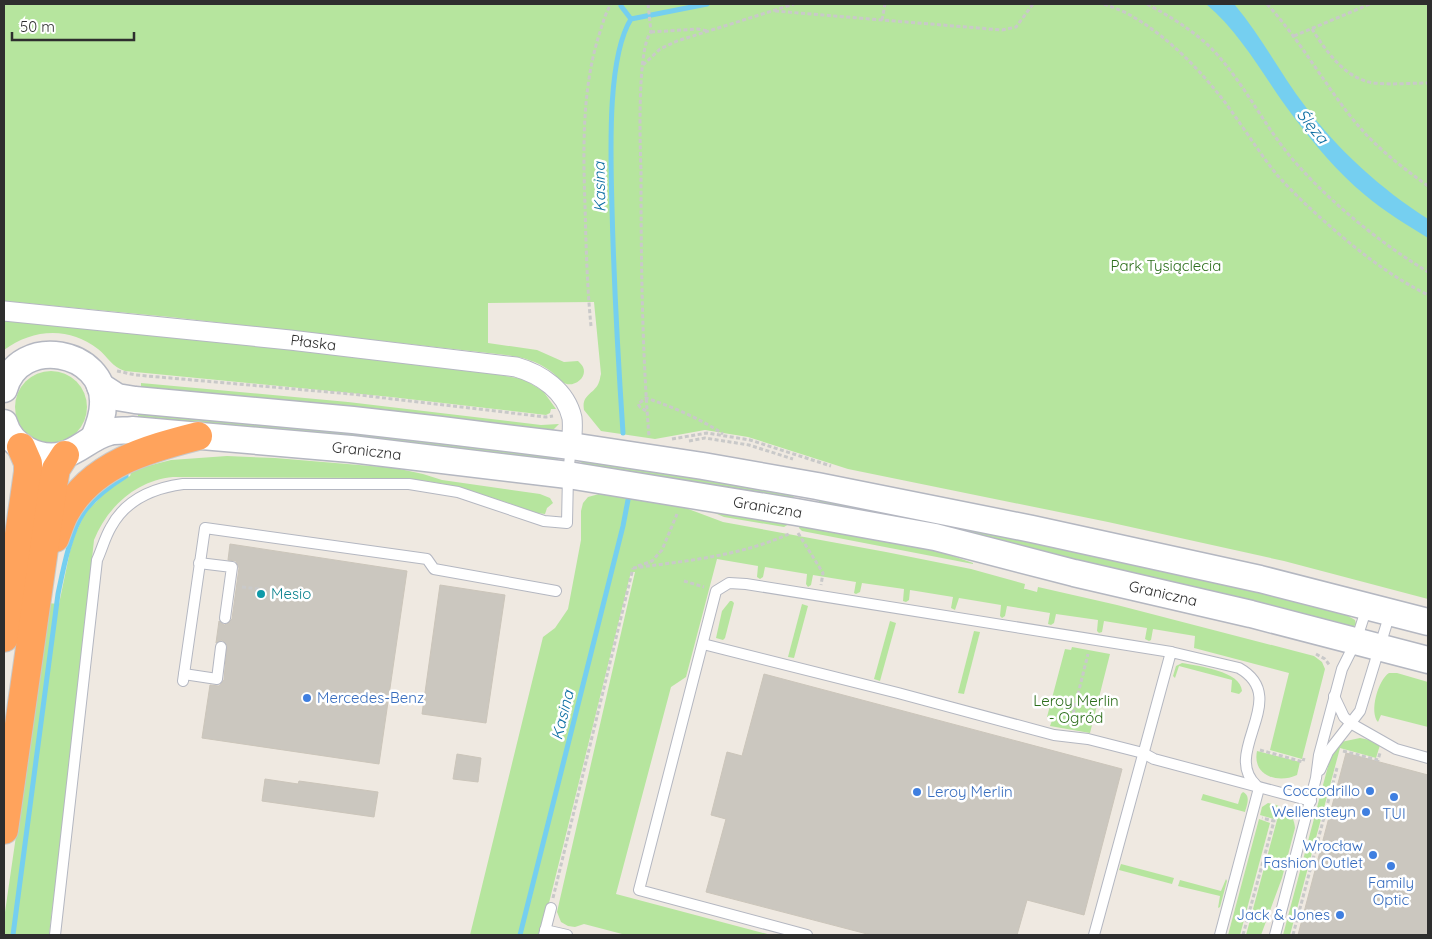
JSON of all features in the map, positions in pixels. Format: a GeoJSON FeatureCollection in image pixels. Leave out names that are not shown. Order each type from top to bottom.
{"type":"FeatureCollection","features":[{"type":"Feature","properties":{"kind":"highway"},"geometry":{"type":"LineString","coordinates":[[4,638],[28,467],[26,456],[8,431]]}},
{"type":"Feature","properties":{"kind":"highway"},"geometry":{"type":"LineString","coordinates":[[40,574],[64,514],[80,492],[95,477],[114,464],[134,456],[198,436]]}},
{"type":"Feature","properties":{"kind":"highway"},"geometry":{"type":"LineString","coordinates":[[4,830],[56,469],[65,455]]}},
{"type":"Feature","properties":{"kind":"highway"},"geometry":{"type":"LineString","coordinates":[[4,517],[14,570]]}},
{"type":"Feature","properties":{"kind":"main road"},"geometry":{"type":"LineString","coordinates":[[7,379],[31,358],[52,354],[72,358],[90,370],[100,386],[104,402],[101,421],[94,438]]}},
{"type":"Feature","properties":{"kind":"main road","name":"Graniczna"},"geometry":{"type":"LineString","coordinates":[[100,386],[117,397],[135,400],[353,420],[571,446],[817,486],[1032,529],[1260,579],[1428,622]]}},
{"type":"Feature","properties":{"kind":"main road","name":"Graniczna"},"geometry":{"type":"LineString","coordinates":[[65,455],[110,431],[132,430],[351,449],[568,475],[789,511],[935,538],[1074,573],[1251,614],[1428,660]]}},
{"type":"Feature","properties":{"kind":"main road"},"geometry":{"type":"LineString","coordinates":[[8,431],[40,455],[51,457],[65,455]]}},
{"type":"Feature","properties":{"kind":"street","name":"Płaska"},"geometry":{"type":"LineString","coordinates":[[4,311],[290,340],[516,367],[541,377],[562,398],[572,418],[571,446]]}},
{"type":"Feature","properties":{"kind":"lane"},"geometry":{"type":"LineString","coordinates":[[55,935],[97,560],[111,526],[125,509],[141,496],[158,488],[183,484],[398,484],[458,492],[544,520],[567,523],[571,446]]}},
{"type":"Feature","properties":{"kind":"lane"},"geometry":{"type":"LineString","coordinates":[[221,647],[217,679],[183,677],[205,528],[427,559],[434,569],[556,591]]}},
{"type":"Feature","properties":{"kind":"lane"},"geometry":{"type":"LineString","coordinates":[[200,563],[232,568],[225,618]]}},
{"type":"Feature","properties":{"kind":"lane"},"geometry":{"type":"LineString","coordinates":[[807,935],[639,890],[716,591],[728,583],[746,584],[1171,652],[1239,668],[1252,677],[1259,688],[1260,703],[1245,768],[1248,776],[1258,786]]}},
{"type":"Feature","properties":{"kind":"lane"},"geometry":{"type":"LineString","coordinates":[[1316,778],[1328,752],[1352,724],[1365,699],[1368,644],[1378,610]]}},
{"type":"Feature","properties":{"kind":"lane"},"geometry":{"type":"LineString","coordinates":[[1275,935],[1311,801],[1319,755],[1342,668],[1368,644],[1378,610]]}},
{"type":"Feature","properties":{"kind":"lane"},"geometry":{"type":"LineString","coordinates":[[703,644],[898,693],[1054,735],[1088,739],[1143,753],[1154,759],[1311,801]]}},
{"type":"Feature","properties":{"kind":"lane"},"geometry":{"type":"LineString","coordinates":[[1094,935],[1171,652]]}},
{"type":"Feature","properties":{"kind":"lane"},"geometry":{"type":"LineString","coordinates":[[1334,696],[1344,717],[1352,724],[1396,749],[1428,758]]}},
{"type":"Feature","properties":{"kind":"lane"},"geometry":{"type":"LineString","coordinates":[[1220,935],[1252,816],[1258,786]]}},
{"type":"Feature","properties":{"kind":"lane"},"geometry":{"type":"LineString","coordinates":[[551,908],[545,932],[567,935]]}},
{"type":"Feature","properties":{"kind":"path"},"geometry":{"type":"LineString","coordinates":[[591,326],[584,172],[586,104],[594,49],[610,4]]}},
{"type":"Feature","properties":{"kind":"path"},"geometry":{"type":"LineString","coordinates":[[643,65],[660,49],[677,41],[794,4]]}},
{"type":"Feature","properties":{"kind":"path"},"geometry":{"type":"LineString","coordinates":[[882,20],[885,4]]}},
{"type":"Feature","properties":{"kind":"path"},"geometry":{"type":"LineString","coordinates":[[775,10],[1002,30],[1016,28],[1033,4]]}},
{"type":"Feature","properties":{"kind":"path"},"geometry":{"type":"LineString","coordinates":[[1104,4],[1135,18],[1161,36],[1200,73],[1224,101],[1278,175],[1356,250],[1381,268],[1428,295]]}},
{"type":"Feature","properties":{"kind":"path"},"geometry":{"type":"LineString","coordinates":[[1147,4],[1186,28],[1210,48],[1294,161],[1339,206],[1376,237],[1428,272]]}},
{"type":"Feature","properties":{"kind":"path"},"geometry":{"type":"LineString","coordinates":[[1267,4],[1294,36],[1308,59],[1364,132],[1394,161],[1428,186]]}},
{"type":"Feature","properties":{"kind":"path"},"geometry":{"type":"LineString","coordinates":[[1294,36],[1370,4]]}},
{"type":"Feature","properties":{"kind":"path"},"geometry":{"type":"LineString","coordinates":[[648,5],[651,32]]}},
{"type":"Feature","properties":{"kind":"path"},"geometry":{"type":"LineString","coordinates":[[650,458],[641,264],[640,104],[647,36],[651,32],[698,29],[710,31]]}},
{"type":"Feature","properties":{"kind":"path"},"geometry":{"type":"LineString","coordinates":[[1312,29],[1329,55],[1351,74],[1372,83],[1428,83]]}},
{"type":"Feature","properties":{"kind":"path"},"geometry":{"type":"LineString","coordinates":[[136,377],[136,375],[351,394],[546,417],[558,414]]}},
{"type":"Feature","properties":{"kind":"path"},"geometry":{"type":"LineString","coordinates":[[131,379],[200,386]]}},
{"type":"Feature","properties":{"kind":"path"},"geometry":{"type":"LineString","coordinates":[[646,398],[638,404],[647,411]]}},
{"type":"Feature","properties":{"kind":"path"},"geometry":{"type":"LineString","coordinates":[[646,398],[689,415],[725,436]]}},
{"type":"Feature","properties":{"kind":"path"},"geometry":{"type":"LineString","coordinates":[[395,404],[496,416]]}},
{"type":"Feature","properties":{"kind":"path"},"geometry":{"type":"LineString","coordinates":[[633,568],[652,561],[662,550],[678,512]]}},
{"type":"Feature","properties":{"kind":"path"},"geometry":{"type":"LineString","coordinates":[[633,568],[719,556],[761,544],[793,532]]}},
{"type":"Feature","properties":{"kind":"path"},"geometry":{"type":"LineString","coordinates":[[798,532],[823,573],[819,597]]}},
{"type":"Feature","properties":{"kind":"path"},"geometry":{"type":"LineString","coordinates":[[551,908],[633,568]]}},
{"type":"Feature","properties":{"kind":"path"},"geometry":{"type":"LineString","coordinates":[[684,581],[716,591]]}},
{"type":"Feature","properties":{"kind":"path"},"geometry":{"type":"LineString","coordinates":[[229,586],[266,590]]}},
{"type":"Feature","properties":{"kind":"path"},"geometry":{"type":"LineString","coordinates":[[1068,736],[1088,654]]}},
{"type":"Feature","properties":{"kind":"path"},"geometry":{"type":"LineString","coordinates":[[1341,751],[1378,760],[1382,741]]}},
{"type":"Feature","properties":{"kind":"path"},"geometry":{"type":"LineString","coordinates":[[1249,747],[1303,762]]}},
{"type":"Feature","properties":{"kind":"path"},"geometry":{"type":"LineString","coordinates":[[1293,935],[1339,760]]}},
{"type":"Feature","properties":{"kind":"path"},"geometry":{"type":"LineString","coordinates":[[1243,935],[1274,821],[1252,816]]}},
{"type":"Feature","properties":{"kind":"green space","name":"Park Tysiąclecia"},"geometry":{"type":"Polygon","coordinates":[[[4,4],[1428,4],[1428,599],[1284,561],[1108,522],[848,469],[748,437],[705,430],[655,439],[601,431],[584,410],[586,397],[597,386],[601,374],[594,302],[488,303],[488,343],[537,350],[564,362],[578,361],[584,371],[582,378],[575,383],[568,384],[562,382],[539,364],[512,356],[170,317],[4,301],[4,4]]]}},
{"type":"Feature","properties":{"kind":"green space"},"geometry":{"type":"Polygon","coordinates":[[[4,319],[434,364],[523,379],[543,391],[556,409],[551,409],[550,413],[546,415],[391,397],[125,371],[110,362],[98,349],[75,336],[51,333],[38,334],[15,343],[4,350],[4,319]]]}},
{"type":"Feature","properties":{"kind":"green space"},"geometry":{"type":"Polygon","coordinates":[[[58,371],[77,381],[85,393],[87,407],[85,421],[77,433],[65,441],[44,443],[25,433],[17,421],[15,400],[25,381],[37,373],[58,371]]]}},
{"type":"Feature","properties":{"kind":"green space"},"geometry":{"type":"Polygon","coordinates":[[[141,383],[348,402],[541,425],[559,424],[551,432],[141,390],[141,383]]]}},
{"type":"Feature","properties":{"kind":"green space"},"geometry":{"type":"Polygon","coordinates":[[[138,410],[282,423],[556,456],[559,463],[138,420],[138,410]]]}},
{"type":"Feature","properties":{"kind":"green space"},"geometry":{"type":"Polygon","coordinates":[[[227,456],[395,468],[442,480],[540,494],[550,498],[553,503],[547,508],[545,514],[537,513],[444,484],[381,478],[173,477],[147,483],[125,497],[107,517],[94,540],[69,775],[49,935],[4,935],[4,919],[47,603],[59,604],[74,537],[85,513],[111,487],[130,476],[132,470],[171,460],[227,456]]]}},
{"type":"Feature","properties":{"kind":"green space"},"geometry":{"type":"Polygon","coordinates":[[[580,460],[794,492],[793,501],[584,467],[580,460]]]}},
{"type":"Feature","properties":{"kind":"green space"},"geometry":{"type":"Polygon","coordinates":[[[599,494],[683,507],[723,522],[971,569],[1025,584],[1024,589],[1037,592],[1038,587],[1117,605],[1314,656],[1322,662],[1325,669],[1302,759],[1270,750],[1289,673],[1194,648],[1195,636],[1153,629],[1151,640],[1149,641],[1145,639],[1147,628],[1104,621],[1102,632],[1099,633],[1097,631],[1098,620],[1056,614],[1054,623],[1051,625],[1048,624],[1050,613],[1007,606],[1005,616],[1002,618],[1000,616],[1001,605],[959,598],[955,610],[951,608],[953,597],[910,590],[909,600],[906,602],[903,601],[904,589],[862,583],[860,592],[856,594],[854,593],[856,582],[813,575],[811,585],[808,587],[806,584],[807,574],[765,567],[763,577],[760,579],[757,577],[758,566],[717,559],[686,677],[671,687],[616,894],[771,935],[626,935],[584,924],[575,927],[568,926],[561,922],[557,912],[635,572],[631,572],[548,907],[538,935],[470,935],[543,637],[555,628],[568,609],[581,540],[581,511],[583,503],[588,497],[599,494]]]}},
{"type":"Feature","properties":{"kind":"green space"},"geometry":{"type":"Polygon","coordinates":[[[820,497],[883,509],[1338,610],[1355,620],[1356,624],[1352,629],[818,505],[820,497]]]}},
{"type":"Feature","properties":{"kind":"green space"},"geometry":{"type":"Polygon","coordinates":[[[696,505],[789,521],[789,524],[784,527],[724,517],[696,505]]]}},
{"type":"Feature","properties":{"kind":"green space"},"geometry":{"type":"Polygon","coordinates":[[[800,523],[935,550],[973,564],[802,531],[799,528],[800,523]]]}},
{"type":"Feature","properties":{"kind":"green space"},"geometry":{"type":"Polygon","coordinates":[[[730,601],[734,603],[723,640],[716,638],[722,611],[730,601]]]}},
{"type":"Feature","properties":{"kind":"green space"},"geometry":{"type":"Polygon","coordinates":[[[802,604],[808,606],[794,658],[788,657],[802,604]]]}},
{"type":"Feature","properties":{"kind":"green space"},"geometry":{"type":"Polygon","coordinates":[[[890,621],[896,623],[880,681],[874,679],[890,621]]]}},
{"type":"Feature","properties":{"kind":"green space"},"geometry":{"type":"Polygon","coordinates":[[[974,631],[980,632],[964,694],[958,693],[974,631]]]}},
{"type":"Feature","properties":{"kind":"green space","name":"Leroy Merlin - Ogród"},"geometry":{"type":"Polygon","coordinates":[[[1072,647],[1110,654],[1090,733],[1050,726],[1053,718],[1047,717],[1065,649],[1071,650],[1072,647]]]}},
{"type":"Feature","properties":{"kind":"green space"},"geometry":{"type":"Polygon","coordinates":[[[1182,663],[1227,674],[1240,684],[1242,691],[1239,694],[1231,692],[1232,680],[1179,666],[1175,678],[1173,676],[1176,666],[1182,663]]]}},
{"type":"Feature","properties":{"kind":"green space"},"geometry":{"type":"Polygon","coordinates":[[[1389,673],[1397,673],[1428,682],[1428,727],[1381,715],[1378,722],[1374,711],[1376,696],[1381,682],[1389,673]]]}},
{"type":"Feature","properties":{"kind":"green space"},"geometry":{"type":"Polygon","coordinates":[[[1360,738],[1380,745],[1376,758],[1340,748],[1290,935],[1283,935],[1331,755],[1341,742],[1360,738]]]}},
{"type":"Feature","properties":{"kind":"green space"},"geometry":{"type":"Polygon","coordinates":[[[1257,751],[1300,762],[1297,775],[1282,779],[1268,776],[1258,767],[1257,751]]]}},
{"type":"Feature","properties":{"kind":"green space"},"geometry":{"type":"Polygon","coordinates":[[[1243,792],[1248,798],[1245,812],[1201,800],[1203,794],[1238,804],[1243,792]]]}},
{"type":"Feature","properties":{"kind":"green space"},"geometry":{"type":"Polygon","coordinates":[[[1268,803],[1287,811],[1294,822],[1295,828],[1282,878],[1261,935],[1246,935],[1277,820],[1260,815],[1262,807],[1268,803]]]}},
{"type":"Feature","properties":{"kind":"green space"},"geometry":{"type":"Polygon","coordinates":[[[1259,819],[1270,823],[1240,935],[1228,935],[1259,819]]]}},
{"type":"Feature","properties":{"kind":"green space"},"geometry":{"type":"Polygon","coordinates":[[[1121,864],[1174,878],[1172,884],[1119,870],[1121,864]]]}},
{"type":"Feature","properties":{"kind":"green space"},"geometry":{"type":"Polygon","coordinates":[[[1226,879],[1220,907],[1218,908],[1220,896],[1178,886],[1180,880],[1221,891],[1226,879]]]}},
{"type":"Feature","properties":{"kind":"water","name":"Ślęza"},"geometry":{"type":"Polygon","coordinates":[[[1206,4],[1235,5],[1296,93],[1332,138],[1377,182],[1428,219],[1428,238],[1372,201],[1336,168],[1293,116],[1231,29],[1206,4]]]}},
{"type":"Feature","properties":{"kind":"building"},"geometry":{"type":"Polygon","coordinates":[[[230,544],[407,571],[379,764],[202,738],[210,685],[219,686],[224,680],[227,645],[222,640],[216,643],[219,621],[224,625],[232,619],[239,568],[236,561],[228,560],[230,544]]]}},
{"type":"Feature","properties":{"kind":"building"},"geometry":{"type":"Polygon","coordinates":[[[440,585],[505,595],[486,723],[422,714],[440,585]]]}},
{"type":"Feature","properties":{"kind":"building","name":"Leroy Merlin"},"geometry":{"type":"Polygon","coordinates":[[[764,674],[1122,769],[1084,915],[1027,900],[1017,935],[871,935],[706,892],[726,819],[711,815],[727,752],[742,756],[764,674]]]}},
{"type":"Feature","properties":{"kind":"building","name":"Wrocław Fashion Outlet"},"geometry":{"type":"Polygon","coordinates":[[[1346,753],[1428,775],[1428,935],[1298,935],[1346,753]]]}},
{"type":"Feature","properties":{"kind":"building"},"geometry":{"type":"Polygon","coordinates":[[[457,754],[481,758],[478,782],[453,779],[457,754]]]}},
{"type":"Feature","properties":{"kind":"building"},"geometry":{"type":"Polygon","coordinates":[[[265,779],[298,784],[299,781],[378,792],[374,817],[262,801],[265,779]]]}},
{"type":"Feature","properties":{"kind":"waterway","name":"Kasina"},"geometry":{"type":"LineString","coordinates":[[623,433],[615,293],[611,165],[612,111],[617,59],[623,37],[631,19],[707,4]]}},
{"type":"Feature","properties":{"kind":"waterway"},"geometry":{"type":"LineString","coordinates":[[621,6],[631,19]]}},
{"type":"Feature","properties":{"kind":"waterway"},"geometry":{"type":"LineString","coordinates":[[13,935],[58,594],[65,563],[71,540],[84,512],[103,492],[126,476]]}},
{"type":"Feature","properties":{"kind":"waterway","name":"Kasina"},"geometry":{"type":"LineString","coordinates":[[520,935],[628,500]]}},
{"type":"Feature","properties":{"kind":"place","name":"Mesio"},"geometry":{"type":"Point","coordinates":[261,594]}},
{"type":"Feature","properties":{"kind":"place","name":"Mercedes-Benz"},"geometry":{"type":"Point","coordinates":[307,698]}},
{"type":"Feature","properties":{"kind":"place","name":"Coccodrillo"},"geometry":{"type":"Point","coordinates":[1370,791]}},
{"type":"Feature","properties":{"kind":"place","name":"Leroy Merlin"},"geometry":{"type":"Point","coordinates":[917,792]}},
{"type":"Feature","properties":{"kind":"place","name":"TUI"},"geometry":{"type":"Point","coordinates":[1394,797]}},
{"type":"Feature","properties":{"kind":"place","name":"Wellensteyn"},"geometry":{"type":"Point","coordinates":[1366,812]}},
{"type":"Feature","properties":{"kind":"place","name":"Wrocław Fashion Outlet"},"geometry":{"type":"Point","coordinates":[1373,855]}},
{"type":"Feature","properties":{"kind":"place","name":"Family Optic"},"geometry":{"type":"Point","coordinates":[1391,866]}},
{"type":"Feature","properties":{"kind":"place","name":"Jack & Jones"},"geometry":{"type":"Point","coordinates":[1340,915]}}]}
